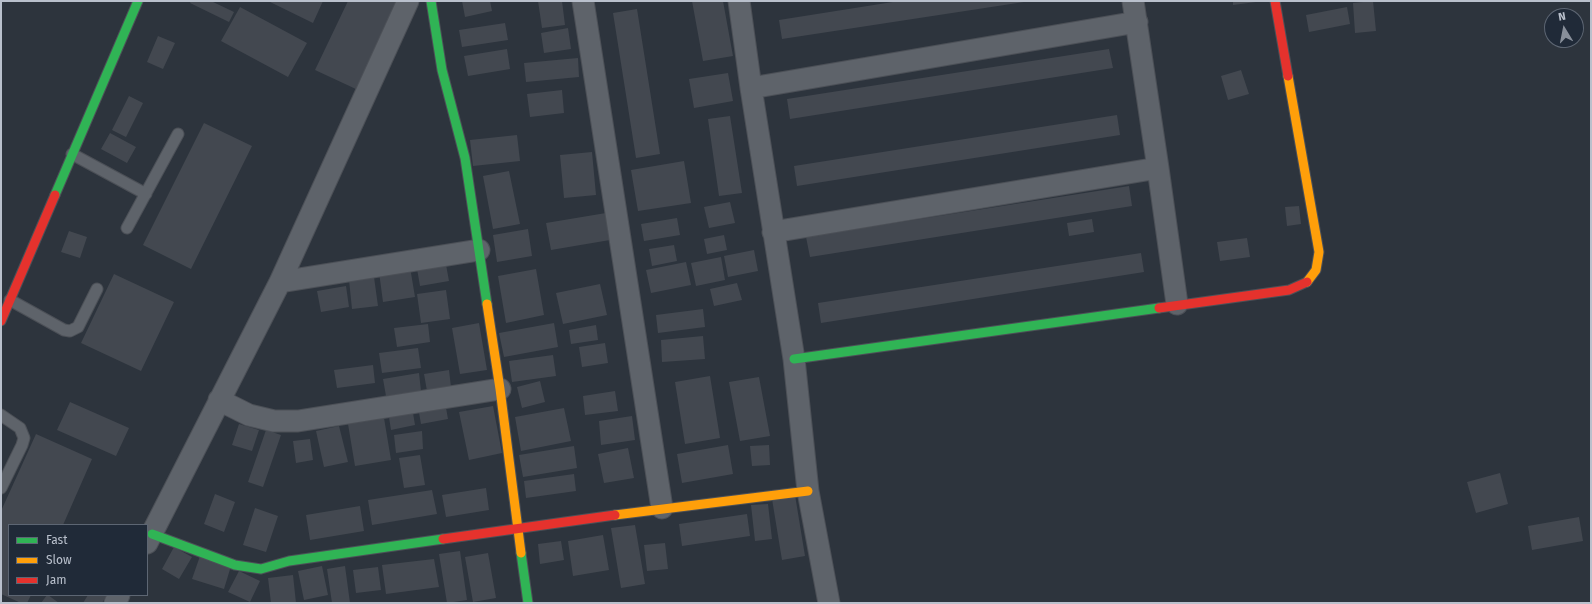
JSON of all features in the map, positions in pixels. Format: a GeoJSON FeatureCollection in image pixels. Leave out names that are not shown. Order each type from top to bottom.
{"type":"FeatureCollection","features":[{"type":"Feature","properties":{"kind":"street"},"geometry":{"type":"LineString","coordinates":[[1,321],[138,1]]}},
{"type":"Feature","properties":{"kind":"street"},"geometry":{"type":"LineString","coordinates":[[408,1],[280,282],[149,538],[235,565],[261,569],[289,561],[662,508],[808,491]]}},
{"type":"Feature","properties":{"kind":"street"},"geometry":{"type":"LineString","coordinates":[[431,1],[442,70],[465,158],[500,389],[517,529],[528,603]]}},
{"type":"Feature","properties":{"kind":"street"},"geometry":{"type":"LineString","coordinates":[[583,1],[662,508]]}},
{"type":"Feature","properties":{"kind":"street"},"geometry":{"type":"LineString","coordinates":[[739,1],[773,232],[794,359],[808,491],[829,603]]}},
{"type":"Feature","properties":{"kind":"street"},"geometry":{"type":"LineString","coordinates":[[1133,1],[1158,168],[1176,304]]}},
{"type":"Feature","properties":{"kind":"street"},"geometry":{"type":"LineString","coordinates":[[794,359],[1176,304],[1289,290],[1306,284],[1316,270],[1319,252],[1275,1]]}},
{"type":"Feature","properties":{"kind":"street"},"geometry":{"type":"LineString","coordinates":[[751,88],[1137,22]]}},
{"type":"Feature","properties":{"kind":"street"},"geometry":{"type":"LineString","coordinates":[[773,232],[1158,168]]}},
{"type":"Feature","properties":{"kind":"street"},"geometry":{"type":"LineString","coordinates":[[280,282],[479,250]]}},
{"type":"Feature","properties":{"kind":"street"},"geometry":{"type":"LineString","coordinates":[[219,400],[249,415],[274,421],[298,421],[500,389]]}},
{"type":"Feature","properties":{"kind":"lane"},"geometry":{"type":"LineString","coordinates":[[128,228],[178,134]]}},
{"type":"Feature","properties":{"kind":"lane"},"geometry":{"type":"LineString","coordinates":[[72,154],[146,194]]}},
{"type":"Feature","properties":{"kind":"lane"},"geometry":{"type":"LineString","coordinates":[[10,300],[64,330],[70,331],[78,327],[97,290]]}},
{"type":"Feature","properties":{"kind":"lane"},"geometry":{"type":"LineString","coordinates":[[1,415],[20,428],[24,438],[1,488]]}},
{"type":"Feature","properties":{"kind":"building"},"geometry":{"type":"Polygon","coordinates":[[[191,1],[211,1],[234,12],[229,22],[190,3],[191,1]]]}},
{"type":"Feature","properties":{"kind":"building"},"geometry":{"type":"Polygon","coordinates":[[[268,1],[323,1],[313,23],[268,1]]]}},
{"type":"Feature","properties":{"kind":"building"},"geometry":{"type":"Polygon","coordinates":[[[348,1],[401,1],[358,90],[315,70],[348,1]]]}},
{"type":"Feature","properties":{"kind":"building"},"geometry":{"type":"Polygon","coordinates":[[[462,1],[490,1],[492,11],[465,17],[462,1]]]}},
{"type":"Feature","properties":{"kind":"building"},"geometry":{"type":"Polygon","coordinates":[[[538,1],[562,1],[565,25],[542,28],[538,1]]]}},
{"type":"Feature","properties":{"kind":"building"},"geometry":{"type":"Polygon","coordinates":[[[692,1],[723,1],[733,56],[703,61],[692,1]]]}},
{"type":"Feature","properties":{"kind":"building"},"geometry":{"type":"Polygon","coordinates":[[[899,1],[1024,2],[782,39],[779,20],[899,1]]]}},
{"type":"Feature","properties":{"kind":"building"},"geometry":{"type":"Polygon","coordinates":[[[1233,1],[1256,1],[1256,2],[1233,5],[1233,1]]]}},
{"type":"Feature","properties":{"kind":"building"},"geometry":{"type":"Polygon","coordinates":[[[1373,1],[1376,31],[1355,33],[1353,3],[1373,1]]]}},
{"type":"Feature","properties":{"kind":"building"},"geometry":{"type":"Polygon","coordinates":[[[240,7],[307,43],[288,77],[221,41],[240,7]]]}},
{"type":"Feature","properties":{"kind":"building"},"geometry":{"type":"Polygon","coordinates":[[[1347,7],[1350,24],[1309,32],[1306,15],[1347,7]]]}},
{"type":"Feature","properties":{"kind":"building"},"geometry":{"type":"Polygon","coordinates":[[[637,9],[660,154],[636,158],[613,13],[637,9]]]}},
{"type":"Feature","properties":{"kind":"building"},"geometry":{"type":"Polygon","coordinates":[[[505,23],[508,40],[462,47],[459,30],[505,23]]]}},
{"type":"Feature","properties":{"kind":"building"},"geometry":{"type":"Polygon","coordinates":[[[568,28],[571,49],[544,53],[541,33],[568,28]]]}},
{"type":"Feature","properties":{"kind":"building"},"geometry":{"type":"Polygon","coordinates":[[[158,36],[175,43],[163,69],[147,62],[158,36]]]}},
{"type":"Feature","properties":{"kind":"building"},"geometry":{"type":"Polygon","coordinates":[[[507,49],[510,69],[468,76],[464,56],[507,49]]]}},
{"type":"Feature","properties":{"kind":"building"},"geometry":{"type":"Polygon","coordinates":[[[1109,49],[1113,68],[790,119],[787,99],[1109,49]]]}},
{"type":"Feature","properties":{"kind":"building"},"geometry":{"type":"Polygon","coordinates":[[[578,58],[579,77],[526,82],[524,63],[578,58]]]}},
{"type":"Feature","properties":{"kind":"building"},"geometry":{"type":"Polygon","coordinates":[[[1241,70],[1249,94],[1228,100],[1221,76],[1241,70]]]}},
{"type":"Feature","properties":{"kind":"building"},"geometry":{"type":"Polygon","coordinates":[[[728,73],[733,101],[694,108],[689,79],[728,73]]]}},
{"type":"Feature","properties":{"kind":"building"},"geometry":{"type":"Polygon","coordinates":[[[562,90],[564,113],[530,117],[527,94],[562,90]]]}},
{"type":"Feature","properties":{"kind":"building"},"geometry":{"type":"Polygon","coordinates":[[[129,96],[143,103],[126,137],[112,130],[129,96]]]}},
{"type":"Feature","properties":{"kind":"building"},"geometry":{"type":"Polygon","coordinates":[[[1117,115],[1120,135],[797,186],[794,166],[1117,115]]]}},
{"type":"Feature","properties":{"kind":"building"},"geometry":{"type":"Polygon","coordinates":[[[730,116],[742,193],[719,196],[708,119],[730,116]]]}},
{"type":"Feature","properties":{"kind":"building"},"geometry":{"type":"Polygon","coordinates":[[[204,123],[252,146],[191,269],[143,245],[204,123]]]}},
{"type":"Feature","properties":{"kind":"building"},"geometry":{"type":"Polygon","coordinates":[[[110,133],[136,147],[127,163],[101,149],[110,133]]]}},
{"type":"Feature","properties":{"kind":"building"},"geometry":{"type":"Polygon","coordinates":[[[517,135],[520,161],[473,166],[470,140],[517,135]]]}},
{"type":"Feature","properties":{"kind":"building"},"geometry":{"type":"Polygon","coordinates":[[[592,152],[596,195],[564,198],[560,155],[592,152]]]}},
{"type":"Feature","properties":{"kind":"building"},"geometry":{"type":"Polygon","coordinates":[[[684,161],[691,203],[638,211],[631,170],[684,161]]]}},
{"type":"Feature","properties":{"kind":"building"},"geometry":{"type":"Polygon","coordinates":[[[509,171],[520,224],[493,229],[483,176],[509,171]]]}},
{"type":"Feature","properties":{"kind":"building"},"geometry":{"type":"Polygon","coordinates":[[[1129,186],[1132,206],[810,257],[806,237],[1129,186]]]}},
{"type":"Feature","properties":{"kind":"building"},"geometry":{"type":"Polygon","coordinates":[[[730,202],[735,223],[709,228],[704,207],[730,202]]]}},
{"type":"Feature","properties":{"kind":"building"},"geometry":{"type":"Polygon","coordinates":[[[1299,206],[1301,224],[1287,226],[1285,207],[1299,206]]]}},
{"type":"Feature","properties":{"kind":"building"},"geometry":{"type":"Polygon","coordinates":[[[606,213],[610,240],[551,250],[546,223],[606,213]]]}},
{"type":"Feature","properties":{"kind":"building"},"geometry":{"type":"Polygon","coordinates":[[[677,218],[680,235],[644,241],[641,224],[677,218]]]}},
{"type":"Feature","properties":{"kind":"building"},"geometry":{"type":"Polygon","coordinates":[[[1092,219],[1094,232],[1069,236],[1067,223],[1092,219]]]}},
{"type":"Feature","properties":{"kind":"building"},"geometry":{"type":"Polygon","coordinates":[[[528,229],[532,256],[497,262],[493,235],[528,229]]]}},
{"type":"Feature","properties":{"kind":"building"},"geometry":{"type":"Polygon","coordinates":[[[69,231],[87,237],[80,258],[61,252],[69,231]]]}},
{"type":"Feature","properties":{"kind":"building"},"geometry":{"type":"Polygon","coordinates":[[[724,235],[727,250],[707,254],[704,239],[724,235]]]}},
{"type":"Feature","properties":{"kind":"building"},"geometry":{"type":"Polygon","coordinates":[[[1247,238],[1250,257],[1220,261],[1217,242],[1247,238]]]}},
{"type":"Feature","properties":{"kind":"building"},"geometry":{"type":"Polygon","coordinates":[[[674,245],[677,261],[652,266],[649,249],[674,245]]]}},
{"type":"Feature","properties":{"kind":"building"},"geometry":{"type":"Polygon","coordinates":[[[754,250],[758,271],[728,277],[724,256],[754,250]]]}},
{"type":"Feature","properties":{"kind":"building"},"geometry":{"type":"Polygon","coordinates":[[[1141,253],[1144,272],[821,323],[818,303],[1141,253]]]}},
{"type":"Feature","properties":{"kind":"building"},"geometry":{"type":"Polygon","coordinates":[[[721,257],[725,280],[696,286],[691,263],[721,257]]]}},
{"type":"Feature","properties":{"kind":"building"},"geometry":{"type":"Polygon","coordinates":[[[445,259],[449,281],[420,286],[416,263],[445,259]]]}},
{"type":"Feature","properties":{"kind":"building"},"geometry":{"type":"Polygon","coordinates":[[[686,262],[691,285],[651,293],[646,270],[686,262]]]}},
{"type":"Feature","properties":{"kind":"building"},"geometry":{"type":"Polygon","coordinates":[[[410,267],[415,297],[383,302],[379,272],[410,267]]]}},
{"type":"Feature","properties":{"kind":"building"},"geometry":{"type":"Polygon","coordinates":[[[536,269],[544,315],[506,323],[498,276],[536,269]]]}},
{"type":"Feature","properties":{"kind":"building"},"geometry":{"type":"Polygon","coordinates":[[[114,274],[174,302],[141,371],[81,343],[114,274]]]}},
{"type":"Feature","properties":{"kind":"building"},"geometry":{"type":"Polygon","coordinates":[[[374,277],[378,306],[352,309],[349,280],[374,277]]]}},
{"type":"Feature","properties":{"kind":"building"},"geometry":{"type":"Polygon","coordinates":[[[737,283],[742,300],[714,306],[710,289],[737,283]]]}},
{"type":"Feature","properties":{"kind":"building"},"geometry":{"type":"Polygon","coordinates":[[[600,284],[607,315],[563,324],[556,293],[600,284]]]}},
{"type":"Feature","properties":{"kind":"building"},"geometry":{"type":"Polygon","coordinates":[[[346,286],[349,307],[321,312],[317,291],[346,286]]]}},
{"type":"Feature","properties":{"kind":"building"},"geometry":{"type":"Polygon","coordinates":[[[446,290],[450,319],[421,323],[417,294],[446,290]]]}},
{"type":"Feature","properties":{"kind":"building"},"geometry":{"type":"Polygon","coordinates":[[[703,309],[705,327],[658,333],[656,315],[703,309]]]}},
{"type":"Feature","properties":{"kind":"building"},"geometry":{"type":"Polygon","coordinates":[[[479,323],[487,370],[460,374],[452,328],[479,323]]]}},
{"type":"Feature","properties":{"kind":"building"},"geometry":{"type":"Polygon","coordinates":[[[554,323],[558,347],[504,357],[499,333],[554,323]]]}},
{"type":"Feature","properties":{"kind":"building"},"geometry":{"type":"Polygon","coordinates":[[[428,324],[430,342],[397,347],[394,328],[428,324]]]}},
{"type":"Feature","properties":{"kind":"building"},"geometry":{"type":"Polygon","coordinates":[[[596,325],[598,340],[571,344],[569,330],[596,325]]]}},
{"type":"Feature","properties":{"kind":"building"},"geometry":{"type":"Polygon","coordinates":[[[703,336],[705,359],[662,362],[661,340],[703,336]]]}},
{"type":"Feature","properties":{"kind":"building"},"geometry":{"type":"Polygon","coordinates":[[[605,343],[608,363],[582,367],[579,347],[605,343]]]}},
{"type":"Feature","properties":{"kind":"building"},"geometry":{"type":"Polygon","coordinates":[[[418,348],[421,368],[382,373],[379,353],[418,348]]]}},
{"type":"Feature","properties":{"kind":"building"},"geometry":{"type":"Polygon","coordinates":[[[553,355],[556,376],[512,382],[509,361],[553,355]]]}},
{"type":"Feature","properties":{"kind":"building"},"geometry":{"type":"Polygon","coordinates":[[[373,365],[375,383],[337,388],[334,370],[373,365]]]}},
{"type":"Feature","properties":{"kind":"building"},"geometry":{"type":"Polygon","coordinates":[[[449,370],[451,387],[427,391],[424,374],[449,370]]]}},
{"type":"Feature","properties":{"kind":"building"},"geometry":{"type":"Polygon","coordinates":[[[419,373],[421,391],[386,396],[383,379],[419,373]]]}},
{"type":"Feature","properties":{"kind":"building"},"geometry":{"type":"Polygon","coordinates":[[[710,376],[720,438],[685,444],[675,382],[710,376]]]}},
{"type":"Feature","properties":{"kind":"building"},"geometry":{"type":"Polygon","coordinates":[[[759,377],[770,436],[740,441],[729,382],[759,377]]]}},
{"type":"Feature","properties":{"kind":"building"},"geometry":{"type":"Polygon","coordinates":[[[540,381],[545,402],[522,408],[517,387],[540,381]]]}},
{"type":"Feature","properties":{"kind":"building"},"geometry":{"type":"Polygon","coordinates":[[[615,391],[618,411],[585,415],[583,396],[615,391]]]}},
{"type":"Feature","properties":{"kind":"building"},"geometry":{"type":"Polygon","coordinates":[[[70,402],[129,428],[116,456],[57,430],[70,402]]]}},
{"type":"Feature","properties":{"kind":"building"},"geometry":{"type":"Polygon","coordinates":[[[445,402],[448,419],[421,424],[418,407],[445,402]]]}},
{"type":"Feature","properties":{"kind":"building"},"geometry":{"type":"Polygon","coordinates":[[[493,406],[502,453],[469,460],[459,412],[493,406]]]}},
{"type":"Feature","properties":{"kind":"building"},"geometry":{"type":"Polygon","coordinates":[[[412,407],[415,425],[391,430],[388,411],[412,407]]]}},
{"type":"Feature","properties":{"kind":"building"},"geometry":{"type":"Polygon","coordinates":[[[564,408],[571,441],[521,451],[515,417],[564,408]]]}},
{"type":"Feature","properties":{"kind":"building"},"geometry":{"type":"Polygon","coordinates":[[[632,416],[635,440],[601,445],[599,421],[632,416]]]}},
{"type":"Feature","properties":{"kind":"building"},"geometry":{"type":"Polygon","coordinates":[[[384,418],[391,460],[355,466],[348,424],[384,418]]]}},
{"type":"Feature","properties":{"kind":"building"},"geometry":{"type":"Polygon","coordinates":[[[239,424],[259,430],[252,451],[232,445],[239,424]]]}},
{"type":"Feature","properties":{"kind":"building"},"geometry":{"type":"Polygon","coordinates":[[[339,426],[348,462],[324,467],[316,431],[339,426]]]}},
{"type":"Feature","properties":{"kind":"building"},"geometry":{"type":"Polygon","coordinates":[[[266,430],[281,435],[263,487],[248,482],[266,430]]]}},
{"type":"Feature","properties":{"kind":"building"},"geometry":{"type":"Polygon","coordinates":[[[422,431],[423,449],[396,453],[394,435],[422,431]]]}},
{"type":"Feature","properties":{"kind":"building"},"geometry":{"type":"Polygon","coordinates":[[[36,434],[92,459],[63,524],[8,524],[8,596],[30,596],[27,603],[21,603],[1,594],[1,511],[36,434]]]}},
{"type":"Feature","properties":{"kind":"building"},"geometry":{"type":"Polygon","coordinates":[[[310,439],[313,460],[296,463],[293,441],[310,439]]]}},
{"type":"Feature","properties":{"kind":"building"},"geometry":{"type":"Polygon","coordinates":[[[728,445],[733,474],[682,483],[677,454],[728,445]]]}},
{"type":"Feature","properties":{"kind":"building"},"geometry":{"type":"Polygon","coordinates":[[[769,445],[770,465],[752,466],[750,446],[769,445]]]}},
{"type":"Feature","properties":{"kind":"building"},"geometry":{"type":"Polygon","coordinates":[[[574,446],[577,468],[523,477],[519,455],[574,446]]]}},
{"type":"Feature","properties":{"kind":"building"},"geometry":{"type":"Polygon","coordinates":[[[628,448],[634,478],[604,483],[598,454],[628,448]]]}},
{"type":"Feature","properties":{"kind":"building"},"geometry":{"type":"Polygon","coordinates":[[[420,455],[425,485],[404,488],[399,458],[420,455]]]}},
{"type":"Feature","properties":{"kind":"building"},"geometry":{"type":"Polygon","coordinates":[[[1500,473],[1508,504],[1476,513],[1467,482],[1500,473]]]}},
{"type":"Feature","properties":{"kind":"building"},"geometry":{"type":"Polygon","coordinates":[[[574,474],[576,491],[526,498],[524,481],[574,474]]]}},
{"type":"Feature","properties":{"kind":"building"},"geometry":{"type":"Polygon","coordinates":[[[486,488],[489,510],[446,517],[442,495],[486,488]]]}},
{"type":"Feature","properties":{"kind":"building"},"geometry":{"type":"Polygon","coordinates":[[[432,490],[437,514],[372,525],[368,500],[432,490]]]}},
{"type":"Feature","properties":{"kind":"building"},"geometry":{"type":"Polygon","coordinates":[[[215,494],[235,502],[224,532],[204,524],[215,494]]]}},
{"type":"Feature","properties":{"kind":"building"},"geometry":{"type":"Polygon","coordinates":[[[795,495],[805,556],[782,560],[772,499],[795,495]]]}},
{"type":"Feature","properties":{"kind":"building"},"geometry":{"type":"Polygon","coordinates":[[[768,504],[772,539],[755,541],[751,505],[768,504]]]}},
{"type":"Feature","properties":{"kind":"building"},"geometry":{"type":"Polygon","coordinates":[[[360,506],[364,531],[310,540],[306,515],[360,506]]]}},
{"type":"Feature","properties":{"kind":"building"},"geometry":{"type":"Polygon","coordinates":[[[255,508],[278,516],[266,552],[243,545],[255,508]]]}},
{"type":"Feature","properties":{"kind":"building"},"geometry":{"type":"Polygon","coordinates":[[[747,514],[750,536],[682,546],[679,524],[747,514]]]}},
{"type":"Feature","properties":{"kind":"building"},"geometry":{"type":"Polygon","coordinates":[[[1579,517],[1583,541],[1532,550],[1528,526],[1579,517]]]}},
{"type":"Feature","properties":{"kind":"building"},"geometry":{"type":"Polygon","coordinates":[[[635,525],[645,584],[621,588],[611,528],[635,525]]]}},
{"type":"Feature","properties":{"kind":"building"},"geometry":{"type":"Polygon","coordinates":[[[603,535],[609,570],[573,576],[568,541],[603,535]]]}},
{"type":"Feature","properties":{"kind":"building"},"geometry":{"type":"Polygon","coordinates":[[[561,541],[564,560],[540,564],[538,544],[561,541]]]}},
{"type":"Feature","properties":{"kind":"building"},"geometry":{"type":"Polygon","coordinates":[[[665,543],[668,569],[647,571],[644,545],[665,543]]]}},
{"type":"Feature","properties":{"kind":"building"},"geometry":{"type":"Polygon","coordinates":[[[174,547],[192,557],[179,579],[162,569],[174,547]]]}},
{"type":"Feature","properties":{"kind":"building"},"geometry":{"type":"Polygon","coordinates":[[[460,551],[467,600],[447,603],[439,554],[460,551]]]}},
{"type":"Feature","properties":{"kind":"building"},"geometry":{"type":"Polygon","coordinates":[[[488,553],[496,598],[473,602],[465,557],[488,553]]]}},
{"type":"Feature","properties":{"kind":"building"},"geometry":{"type":"Polygon","coordinates":[[[200,556],[231,566],[224,589],[192,579],[200,556]]]}},
{"type":"Feature","properties":{"kind":"building"},"geometry":{"type":"Polygon","coordinates":[[[434,559],[439,587],[386,594],[382,565],[434,559]]]}},
{"type":"Feature","properties":{"kind":"building"},"geometry":{"type":"Polygon","coordinates":[[[322,566],[328,595],[304,600],[298,571],[322,566]]]}},
{"type":"Feature","properties":{"kind":"building"},"geometry":{"type":"Polygon","coordinates":[[[345,566],[350,603],[332,603],[327,569],[345,566]]]}},
{"type":"Feature","properties":{"kind":"building"},"geometry":{"type":"Polygon","coordinates":[[[378,567],[381,590],[356,593],[353,570],[378,567]]]}},
{"type":"Feature","properties":{"kind":"building"},"geometry":{"type":"Polygon","coordinates":[[[239,571],[260,581],[250,602],[228,592],[239,571]]]}},
{"type":"Feature","properties":{"kind":"building"},"geometry":{"type":"Polygon","coordinates":[[[293,575],[296,603],[271,603],[268,578],[293,575]]]}},
{"type":"Feature","properties":{"kind":"building"},"geometry":{"type":"Polygon","coordinates":[[[46,596],[49,596],[59,603],[41,603],[46,596]]]}},
{"type":"Feature","properties":{"kind":"building"},"geometry":{"type":"Polygon","coordinates":[[[87,596],[106,596],[102,603],[83,603],[87,596]]]}},
{"type":"Feature","properties":{"kind":"traffic: fast"},"geometry":{"type":"LineString","coordinates":[[55,195],[138,1]]}},
{"type":"Feature","properties":{"kind":"traffic: fast"},"geometry":{"type":"LineString","coordinates":[[431,1],[442,70],[465,158],[487,304]]}},
{"type":"Feature","properties":{"kind":"traffic: fast"},"geometry":{"type":"LineString","coordinates":[[794,359],[1159,308]]}},
{"type":"Feature","properties":{"kind":"traffic: fast"},"geometry":{"type":"LineString","coordinates":[[152,534],[235,565],[261,569],[289,561],[443,539]]}},
{"type":"Feature","properties":{"kind":"traffic: fast"},"geometry":{"type":"LineString","coordinates":[[521,553],[528,603]]}},
{"type":"Feature","properties":{"kind":"traffic: slow"},"geometry":{"type":"LineString","coordinates":[[1288,76],[1319,252],[1316,270],[1307,282]]}},
{"type":"Feature","properties":{"kind":"traffic: slow"},"geometry":{"type":"LineString","coordinates":[[487,304],[500,389],[521,553]]}},
{"type":"Feature","properties":{"kind":"traffic: slow"},"geometry":{"type":"LineString","coordinates":[[615,515],[808,491]]}},
{"type":"Feature","properties":{"kind":"traffic: jam"},"geometry":{"type":"LineString","coordinates":[[1275,1],[1288,76]]}},
{"type":"Feature","properties":{"kind":"traffic: jam"},"geometry":{"type":"LineString","coordinates":[[1,321],[55,195]]}},
{"type":"Feature","properties":{"kind":"traffic: jam"},"geometry":{"type":"LineString","coordinates":[[1159,308],[1289,290],[1307,282]]}},
{"type":"Feature","properties":{"kind":"traffic: jam"},"geometry":{"type":"LineString","coordinates":[[443,539],[615,515]]}}]}
